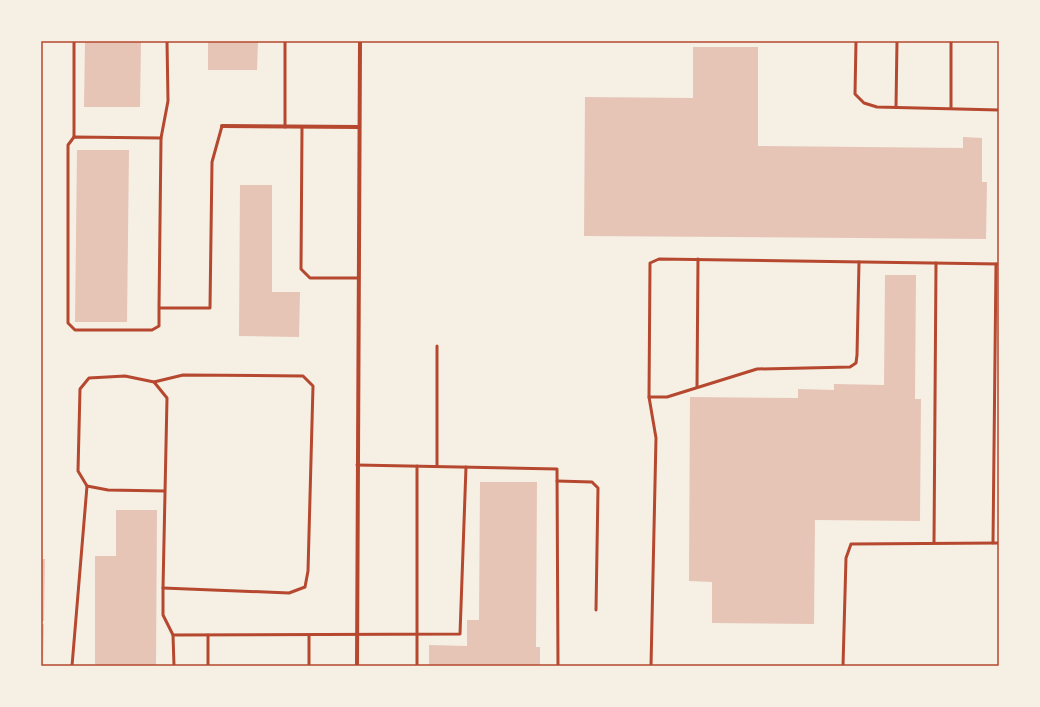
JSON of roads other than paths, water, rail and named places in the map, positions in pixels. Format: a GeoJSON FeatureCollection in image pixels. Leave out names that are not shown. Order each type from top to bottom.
{"type":"FeatureCollection","features":[{"type":"Feature","properties":{"kind":"street"},"geometry":{"type":"LineString","coordinates":[[357,666],[360,41]]}},
{"type":"Feature","properties":{"kind":"street"},"geometry":{"type":"LineString","coordinates":[[222,126],[359,127]]}},
{"type":"Feature","properties":{"kind":"lane"},"geometry":{"type":"LineString","coordinates":[[74,41],[74,137],[68,145],[68,323],[75,330],[152,330],[159,326],[161,138],[168,101],[167,41]]}},
{"type":"Feature","properties":{"kind":"lane"},"geometry":{"type":"LineString","coordinates":[[285,41],[285,127]]}},
{"type":"Feature","properties":{"kind":"lane"},"geometry":{"type":"LineString","coordinates":[[856,41],[855,94],[864,103],[877,107],[896,108],[999,110]]}},
{"type":"Feature","properties":{"kind":"lane"},"geometry":{"type":"LineString","coordinates":[[896,108],[897,41]]}},
{"type":"Feature","properties":{"kind":"lane"},"geometry":{"type":"LineString","coordinates":[[951,41],[951,108]]}},
{"type":"Feature","properties":{"kind":"lane"},"geometry":{"type":"LineString","coordinates":[[159,308],[210,308],[212,162],[222,126]]}},
{"type":"Feature","properties":{"kind":"lane"},"geometry":{"type":"LineString","coordinates":[[302,127],[301,269],[310,278],[358,278]]}},
{"type":"Feature","properties":{"kind":"lane"},"geometry":{"type":"LineString","coordinates":[[74,137],[161,138]]}},
{"type":"Feature","properties":{"kind":"lane"},"geometry":{"type":"LineString","coordinates":[[651,666],[656,438],[649,397],[650,263],[659,259],[998,264],[993,543]]}},
{"type":"Feature","properties":{"kind":"lane"},"geometry":{"type":"LineString","coordinates":[[697,387],[698,259]]}},
{"type":"Feature","properties":{"kind":"lane"},"geometry":{"type":"LineString","coordinates":[[649,397],[667,397],[757,369],[850,367],[856,362],[858,262]]}},
{"type":"Feature","properties":{"kind":"lane"},"geometry":{"type":"LineString","coordinates":[[934,543],[936,263]]}},
{"type":"Feature","properties":{"kind":"lane"},"geometry":{"type":"LineString","coordinates":[[437,346],[437,466]]}},
{"type":"Feature","properties":{"kind":"lane"},"geometry":{"type":"LineString","coordinates":[[72,666],[87,486],[78,471],[80,389],[89,378],[126,376],[154,382],[183,375],[303,376],[313,386],[308,570],[304,587],[289,592],[164,588]]}},
{"type":"Feature","properties":{"kind":"lane"},"geometry":{"type":"LineString","coordinates":[[154,382],[167,398],[163,615],[173,635],[174,666]]}},
{"type":"Feature","properties":{"kind":"lane"},"geometry":{"type":"LineString","coordinates":[[358,465],[557,468],[558,666]]}},
{"type":"Feature","properties":{"kind":"lane"},"geometry":{"type":"LineString","coordinates":[[417,466],[417,666]]}},
{"type":"Feature","properties":{"kind":"lane"},"geometry":{"type":"LineString","coordinates":[[173,635],[309,635],[357,633],[460,634],[466,467]]}},
{"type":"Feature","properties":{"kind":"lane"},"geometry":{"type":"LineString","coordinates":[[557,481],[592,482],[598,488],[596,610]]}},
{"type":"Feature","properties":{"kind":"lane"},"geometry":{"type":"LineString","coordinates":[[87,486],[108,490],[165,491]]}},
{"type":"Feature","properties":{"kind":"lane"},"geometry":{"type":"LineString","coordinates":[[844,666],[846,558],[851,544],[999,543]]}},
{"type":"Feature","properties":{"kind":"lane"},"geometry":{"type":"LineString","coordinates":[[208,635],[208,666]]}},
{"type":"Feature","properties":{"kind":"lane"},"geometry":{"type":"LineString","coordinates":[[309,635],[309,666]]}}]}
